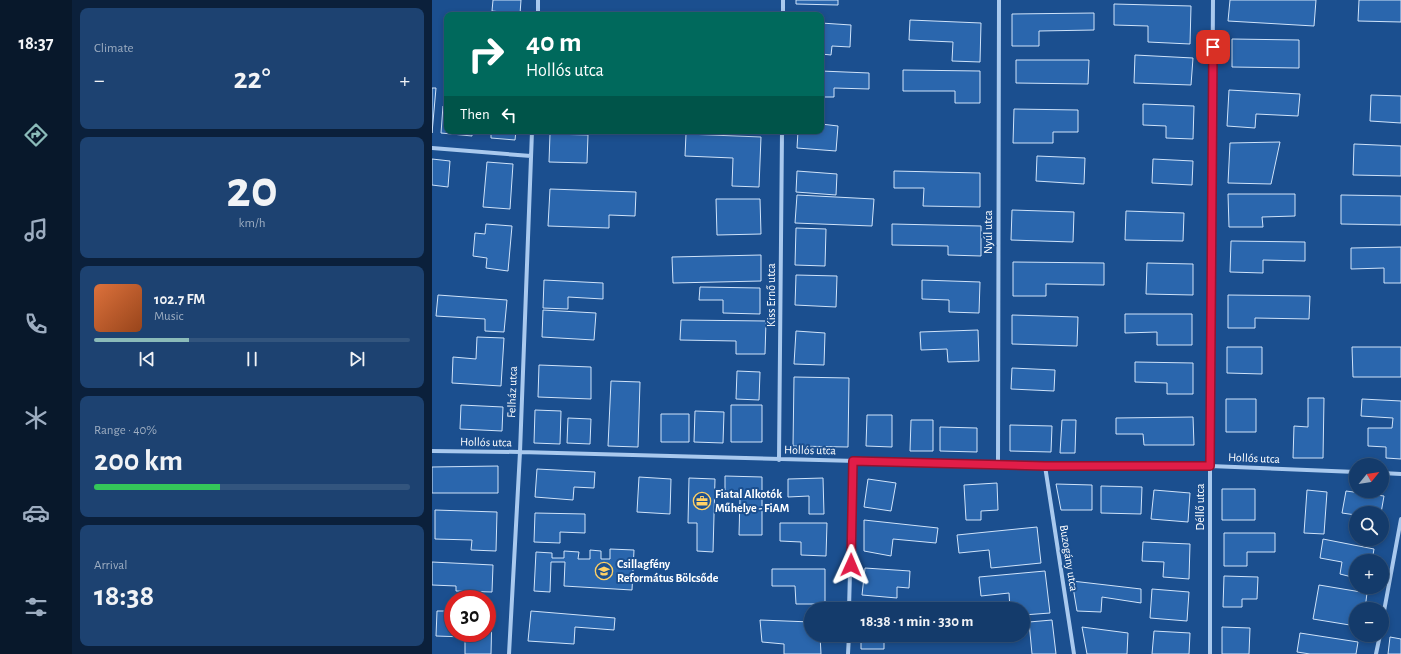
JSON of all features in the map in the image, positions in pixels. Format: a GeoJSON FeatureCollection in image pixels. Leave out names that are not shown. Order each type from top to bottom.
{"type":"FeatureCollection","features":[{"type":"Feature","properties":{"kind":"street"},"geometry":{"type":"LineString","coordinates":[[538,0],[538,12]]}},
{"type":"Feature","properties":{"kind":"street"},"geometry":{"type":"LineString","coordinates":[[783,0],[783,12]]}},
{"type":"Feature","properties":{"kind":"street","name":"Nyúl utca"},"geometry":{"type":"LineString","coordinates":[[998,0],[998,464]]}},
{"type":"Feature","properties":{"kind":"street","name":"Déllő utca"},"geometry":{"type":"LineString","coordinates":[[1210,654],[1213,0]]}},
{"type":"Feature","properties":{"kind":"street","name":"Felház utca"},"geometry":{"type":"LineString","coordinates":[[509,654],[520,452],[532,134]]}},
{"type":"Feature","properties":{"kind":"street","name":"Kiss Ernő utca"},"geometry":{"type":"LineString","coordinates":[[780,460],[782,134]]}},
{"type":"Feature","properties":{"kind":"street"},"geometry":{"type":"LineString","coordinates":[[432,148],[531,156]]}},
{"type":"Feature","properties":{"kind":"street","name":"Hollós utca"},"geometry":{"type":"LineString","coordinates":[[432,451],[1045,466],[1210,466],[1349,472]]}},
{"type":"Feature","properties":{"kind":"street"},"geometry":{"type":"LineString","coordinates":[[849,602],[853,461]]}},
{"type":"Feature","properties":{"kind":"street","name":"Buzogány utca"},"geometry":{"type":"LineString","coordinates":[[1045,466],[1074,654]]}},
{"type":"Feature","properties":{"kind":"street"},"geometry":{"type":"LineString","coordinates":[[1389,473],[1401,474]]}},
{"type":"Feature","properties":{"kind":"street"},"geometry":{"type":"LineString","coordinates":[[1386,602],[1401,519]]}},
{"type":"Feature","properties":{"kind":"street"},"geometry":{"type":"LineString","coordinates":[[848,654],[849,642]]}},
{"type":"Feature","properties":{"kind":"street"},"geometry":{"type":"LineString","coordinates":[[1376,654],[1379,642]]}},
{"type":"Feature","properties":{"kind":"building"},"geometry":{"type":"Polygon","coordinates":[[[493,0],[521,0],[520,12],[492,11],[493,0]]]}},
{"type":"Feature","properties":{"kind":"building"},"geometry":{"type":"Polygon","coordinates":[[[796,0],[838,0],[838,5],[796,4],[796,0]]]}},
{"type":"Feature","properties":{"kind":"building"},"geometry":{"type":"Polygon","coordinates":[[[1230,0],[1316,0],[1314,26],[1228,21],[1230,0]]]}},
{"type":"Feature","properties":{"kind":"building"},"geometry":{"type":"Polygon","coordinates":[[[1359,0],[1401,0],[1401,22],[1358,21],[1359,0]]]}},
{"type":"Feature","properties":{"kind":"building"},"geometry":{"type":"Polygon","coordinates":[[[1114,4],[1191,6],[1190,44],[1148,42],[1148,26],[1114,25],[1114,4]]]}},
{"type":"Feature","properties":{"kind":"building"},"geometry":{"type":"Polygon","coordinates":[[[1094,13],[1094,30],[1039,31],[1039,46],[1012,46],[1012,14],[1094,13]]]}},
{"type":"Feature","properties":{"kind":"building"},"geometry":{"type":"Polygon","coordinates":[[[910,20],[981,23],[980,62],[952,61],[953,42],[909,40],[910,20]]]}},
{"type":"Feature","properties":{"kind":"building"},"geometry":{"type":"Polygon","coordinates":[[[824,23],[851,25],[850,47],[832,46],[831,55],[824,54],[824,23]]]}},
{"type":"Feature","properties":{"kind":"building"},"geometry":{"type":"Polygon","coordinates":[[[1232,39],[1299,40],[1299,68],[1232,67],[1232,39]]]}},
{"type":"Feature","properties":{"kind":"building"},"geometry":{"type":"Polygon","coordinates":[[[1135,55],[1193,58],[1191,85],[1134,83],[1135,55]]]}},
{"type":"Feature","properties":{"kind":"building"},"geometry":{"type":"Polygon","coordinates":[[[1016,60],[1089,60],[1088,84],[1016,83],[1016,60]]]}},
{"type":"Feature","properties":{"kind":"building"},"geometry":{"type":"Polygon","coordinates":[[[903,70],[980,71],[980,103],[955,103],[955,91],[903,91],[903,70]]]}},
{"type":"Feature","properties":{"kind":"building"},"geometry":{"type":"Polygon","coordinates":[[[824,71],[869,73],[869,89],[834,88],[834,97],[824,97],[824,71]]]}},
{"type":"Feature","properties":{"kind":"building"},"geometry":{"type":"Polygon","coordinates":[[[432,88],[436,88],[432,133],[432,88]]]}},
{"type":"Feature","properties":{"kind":"building"},"geometry":{"type":"Polygon","coordinates":[[[1229,90],[1300,94],[1298,116],[1256,114],[1255,128],[1227,126],[1229,90]]]}},
{"type":"Feature","properties":{"kind":"building"},"geometry":{"type":"Polygon","coordinates":[[[1371,95],[1401,96],[1401,123],[1370,121],[1371,95]]]}},
{"type":"Feature","properties":{"kind":"building"},"geometry":{"type":"Polygon","coordinates":[[[1143,104],[1194,106],[1193,139],[1166,138],[1166,126],[1143,125],[1143,104]]]}},
{"type":"Feature","properties":{"kind":"building"},"geometry":{"type":"Polygon","coordinates":[[[443,106],[444,106],[444,133],[441,133],[443,106]]]}},
{"type":"Feature","properties":{"kind":"building"},"geometry":{"type":"Polygon","coordinates":[[[1014,109],[1078,110],[1078,132],[1053,132],[1053,143],[1013,143],[1014,109]]]}},
{"type":"Feature","properties":{"kind":"building"},"geometry":{"type":"Polygon","coordinates":[[[824,124],[838,126],[836,151],[797,148],[798,134],[824,134],[824,124]]]}},
{"type":"Feature","properties":{"kind":"building"},"geometry":{"type":"Polygon","coordinates":[[[451,134],[472,134],[472,136],[451,134]]]}},
{"type":"Feature","properties":{"kind":"building"},"geometry":{"type":"Polygon","coordinates":[[[491,134],[516,134],[515,140],[491,138],[491,134]]]}},
{"type":"Feature","properties":{"kind":"building"},"geometry":{"type":"Polygon","coordinates":[[[550,134],[588,135],[587,163],[549,162],[550,134]]]}},
{"type":"Feature","properties":{"kind":"building"},"geometry":{"type":"Polygon","coordinates":[[[686,134],[761,137],[759,187],[732,186],[733,158],[685,156],[686,134]]]}},
{"type":"Feature","properties":{"kind":"building"},"geometry":{"type":"Polygon","coordinates":[[[1280,142],[1271,184],[1228,183],[1230,143],[1280,142]]]}},
{"type":"Feature","properties":{"kind":"building"},"geometry":{"type":"Polygon","coordinates":[[[1354,144],[1401,146],[1401,176],[1353,175],[1354,144]]]}},
{"type":"Feature","properties":{"kind":"building"},"geometry":{"type":"Polygon","coordinates":[[[1037,156],[1085,158],[1084,184],[1036,181],[1037,156]]]}},
{"type":"Feature","properties":{"kind":"building"},"geometry":{"type":"Polygon","coordinates":[[[432,159],[450,161],[448,187],[432,185],[432,159]]]}},
{"type":"Feature","properties":{"kind":"building"},"geometry":{"type":"Polygon","coordinates":[[[1153,159],[1193,161],[1192,185],[1152,183],[1153,159]]]}},
{"type":"Feature","properties":{"kind":"building"},"geometry":{"type":"Polygon","coordinates":[[[487,162],[513,164],[510,209],[483,207],[487,162]]]}},
{"type":"Feature","properties":{"kind":"building"},"geometry":{"type":"Polygon","coordinates":[[[797,171],[837,174],[836,195],[796,192],[797,171]]]}},
{"type":"Feature","properties":{"kind":"building"},"geometry":{"type":"Polygon","coordinates":[[[894,171],[980,173],[980,207],[923,206],[924,188],[894,188],[894,171]]]}},
{"type":"Feature","properties":{"kind":"building"},"geometry":{"type":"Polygon","coordinates":[[[550,189],[636,192],[635,216],[609,215],[609,228],[548,226],[550,189]]]}},
{"type":"Feature","properties":{"kind":"building"},"geometry":{"type":"Polygon","coordinates":[[[1228,194],[1295,194],[1295,216],[1262,217],[1263,227],[1229,227],[1228,194]]]}},
{"type":"Feature","properties":{"kind":"building"},"geometry":{"type":"Polygon","coordinates":[[[797,195],[874,199],[872,226],[795,223],[797,195]]]}},
{"type":"Feature","properties":{"kind":"building"},"geometry":{"type":"Polygon","coordinates":[[[1341,195],[1401,196],[1401,225],[1341,224],[1341,195]]]}},
{"type":"Feature","properties":{"kind":"building"},"geometry":{"type":"Polygon","coordinates":[[[716,199],[760,199],[761,234],[717,235],[716,199]]]}},
{"type":"Feature","properties":{"kind":"building"},"geometry":{"type":"Polygon","coordinates":[[[1012,210],[1074,212],[1073,242],[1011,240],[1012,210]]]}},
{"type":"Feature","properties":{"kind":"building"},"geometry":{"type":"Polygon","coordinates":[[[1126,211],[1184,213],[1183,241],[1125,240],[1126,211]]]}},
{"type":"Feature","properties":{"kind":"building"},"geometry":{"type":"Polygon","coordinates":[[[486,224],[512,226],[508,271],[486,268],[487,258],[473,256],[475,233],[485,234],[486,224]]]}},
{"type":"Feature","properties":{"kind":"building"},"geometry":{"type":"Polygon","coordinates":[[[892,224],[981,226],[981,256],[948,255],[948,246],[892,245],[892,224]]]}},
{"type":"Feature","properties":{"kind":"building"},"geometry":{"type":"Polygon","coordinates":[[[796,228],[826,229],[825,266],[795,265],[796,228]]]}},
{"type":"Feature","properties":{"kind":"building"},"geometry":{"type":"Polygon","coordinates":[[[1231,241],[1305,242],[1305,261],[1263,260],[1263,273],[1230,272],[1231,241]]]}},
{"type":"Feature","properties":{"kind":"building"},"geometry":{"type":"Polygon","coordinates":[[[1401,247],[1401,283],[1384,283],[1384,268],[1351,269],[1351,248],[1401,247]]]}},
{"type":"Feature","properties":{"kind":"building"},"geometry":{"type":"Polygon","coordinates":[[[761,255],[761,281],[673,283],[672,257],[761,255]]]}},
{"type":"Feature","properties":{"kind":"building"},"geometry":{"type":"Polygon","coordinates":[[[1013,262],[1104,263],[1104,285],[1046,284],[1046,296],[1013,296],[1013,262]]]}},
{"type":"Feature","properties":{"kind":"building"},"geometry":{"type":"Polygon","coordinates":[[[1147,263],[1193,264],[1193,295],[1146,294],[1147,263]]]}},
{"type":"Feature","properties":{"kind":"building"},"geometry":{"type":"Polygon","coordinates":[[[796,275],[837,276],[836,307],[795,305],[796,275]]]}},
{"type":"Feature","properties":{"kind":"building"},"geometry":{"type":"Polygon","coordinates":[[[544,280],[603,283],[603,299],[568,297],[568,309],[543,308],[544,280]]]}},
{"type":"Feature","properties":{"kind":"building"},"geometry":{"type":"Polygon","coordinates":[[[922,280],[980,282],[979,313],[949,312],[949,300],[922,299],[922,280]]]}},
{"type":"Feature","properties":{"kind":"building"},"geometry":{"type":"Polygon","coordinates":[[[700,287],[760,288],[760,314],[723,313],[723,300],[699,300],[700,287]]]}},
{"type":"Feature","properties":{"kind":"building"},"geometry":{"type":"Polygon","coordinates":[[[438,295],[507,300],[504,332],[485,331],[485,319],[436,316],[438,295]]]}},
{"type":"Feature","properties":{"kind":"building"},"geometry":{"type":"Polygon","coordinates":[[[1228,295],[1310,296],[1309,319],[1255,318],[1255,328],[1228,328],[1228,295]]]}},
{"type":"Feature","properties":{"kind":"building"},"geometry":{"type":"Polygon","coordinates":[[[543,310],[596,313],[594,340],[542,337],[543,310]]]}},
{"type":"Feature","properties":{"kind":"building"},"geometry":{"type":"Polygon","coordinates":[[[1125,314],[1192,314],[1192,345],[1157,345],[1157,332],[1125,333],[1125,314]]]}},
{"type":"Feature","properties":{"kind":"building"},"geometry":{"type":"Polygon","coordinates":[[[1012,315],[1078,317],[1077,346],[1012,344],[1012,315]]]}},
{"type":"Feature","properties":{"kind":"building"},"geometry":{"type":"Polygon","coordinates":[[[681,320],[766,321],[765,354],[736,354],[736,341],[680,340],[681,320]]]}},
{"type":"Feature","properties":{"kind":"building"},"geometry":{"type":"Polygon","coordinates":[[[978,330],[979,361],[948,362],[947,349],[921,350],[920,332],[978,330]]]}},
{"type":"Feature","properties":{"kind":"building"},"geometry":{"type":"Polygon","coordinates":[[[796,331],[825,333],[824,365],[794,364],[796,331]]]}},
{"type":"Feature","properties":{"kind":"building"},"geometry":{"type":"Polygon","coordinates":[[[477,337],[504,338],[501,386],[452,383],[453,357],[476,359],[477,337]]]}},
{"type":"Feature","properties":{"kind":"building"},"geometry":{"type":"Polygon","coordinates":[[[1227,347],[1262,347],[1262,374],[1227,373],[1227,347]]]}},
{"type":"Feature","properties":{"kind":"building"},"geometry":{"type":"Polygon","coordinates":[[[1352,347],[1401,347],[1401,377],[1353,377],[1352,347]]]}},
{"type":"Feature","properties":{"kind":"building"},"geometry":{"type":"Polygon","coordinates":[[[1135,362],[1193,363],[1193,394],[1167,394],[1167,383],[1135,382],[1135,362]]]}},
{"type":"Feature","properties":{"kind":"building"},"geometry":{"type":"Polygon","coordinates":[[[539,365],[591,367],[591,399],[538,397],[539,365]]]}},
{"type":"Feature","properties":{"kind":"building"},"geometry":{"type":"Polygon","coordinates":[[[1012,368],[1055,370],[1054,391],[1011,389],[1012,368]]]}},
{"type":"Feature","properties":{"kind":"building"},"geometry":{"type":"Polygon","coordinates":[[[737,371],[760,372],[759,400],[736,399],[737,371]]]}},
{"type":"Feature","properties":{"kind":"building"},"geometry":{"type":"Polygon","coordinates":[[[794,377],[849,378],[848,447],[793,446],[794,377]]]}},
{"type":"Feature","properties":{"kind":"building"},"geometry":{"type":"Polygon","coordinates":[[[611,381],[640,382],[638,447],[608,446],[611,381]]]}},
{"type":"Feature","properties":{"kind":"building"},"geometry":{"type":"Polygon","coordinates":[[[1308,398],[1324,398],[1323,458],[1293,458],[1294,426],[1308,427],[1308,398]]]}},
{"type":"Feature","properties":{"kind":"building"},"geometry":{"type":"Polygon","coordinates":[[[1226,399],[1256,399],[1256,432],[1226,432],[1226,399]]]}},
{"type":"Feature","properties":{"kind":"building"},"geometry":{"type":"Polygon","coordinates":[[[1362,399],[1401,401],[1401,459],[1386,458],[1386,447],[1368,446],[1368,428],[1392,428],[1393,418],[1361,416],[1362,399]]]}},
{"type":"Feature","properties":{"kind":"building"},"geometry":{"type":"Polygon","coordinates":[[[461,405],[503,407],[502,431],[460,429],[461,405]]]}},
{"type":"Feature","properties":{"kind":"building"},"geometry":{"type":"Polygon","coordinates":[[[731,405],[762,405],[762,442],[731,442],[731,405]]]}},
{"type":"Feature","properties":{"kind":"building"},"geometry":{"type":"Polygon","coordinates":[[[535,410],[561,411],[560,444],[534,443],[535,410]]]}},
{"type":"Feature","properties":{"kind":"building"},"geometry":{"type":"Polygon","coordinates":[[[695,411],[724,412],[723,443],[694,442],[695,411]]]}},
{"type":"Feature","properties":{"kind":"building"},"geometry":{"type":"Polygon","coordinates":[[[661,414],[689,414],[689,442],[661,442],[661,414]]]}},
{"type":"Feature","properties":{"kind":"building"},"geometry":{"type":"Polygon","coordinates":[[[867,415],[892,415],[892,447],[866,446],[867,415]]]}},
{"type":"Feature","properties":{"kind":"building"},"geometry":{"type":"Polygon","coordinates":[[[1193,417],[1194,445],[1144,445],[1143,434],[1116,434],[1116,418],[1193,417]]]}},
{"type":"Feature","properties":{"kind":"building"},"geometry":{"type":"Polygon","coordinates":[[[568,418],[591,419],[590,444],[567,443],[568,418]]]}},
{"type":"Feature","properties":{"kind":"building"},"geometry":{"type":"Polygon","coordinates":[[[911,420],[933,420],[933,451],[910,451],[911,420]]]}},
{"type":"Feature","properties":{"kind":"building"},"geometry":{"type":"Polygon","coordinates":[[[1062,420],[1076,420],[1075,453],[1060,453],[1062,420]]]}},
{"type":"Feature","properties":{"kind":"building"},"geometry":{"type":"Polygon","coordinates":[[[1010,425],[1052,426],[1051,452],[1010,451],[1010,425]]]}},
{"type":"Feature","properties":{"kind":"building"},"geometry":{"type":"Polygon","coordinates":[[[940,427],[977,428],[977,452],[940,451],[940,427]]]}},
{"type":"Feature","properties":{"kind":"building"},"geometry":{"type":"Polygon","coordinates":[[[498,466],[498,493],[432,493],[432,467],[498,466]]]}},
{"type":"Feature","properties":{"kind":"building"},"geometry":{"type":"Polygon","coordinates":[[[537,469],[595,472],[594,488],[574,487],[573,500],[535,497],[537,469]]]}},
{"type":"Feature","properties":{"kind":"building"},"geometry":{"type":"Polygon","coordinates":[[[725,476],[762,477],[762,535],[739,535],[740,498],[725,498],[725,476]]]}},
{"type":"Feature","properties":{"kind":"building"},"geometry":{"type":"Polygon","coordinates":[[[639,477],[671,479],[670,514],[637,512],[639,477]]]}},
{"type":"Feature","properties":{"kind":"building","name":"Fiatal Alkotók Műhelye - FiAM"},"geometry":{"type":"Polygon","coordinates":[[[689,478],[715,479],[713,552],[697,551],[697,523],[688,523],[689,478]]]}},
{"type":"Feature","properties":{"kind":"building"},"geometry":{"type":"Polygon","coordinates":[[[823,478],[824,514],[809,514],[809,496],[788,497],[788,479],[823,478]]]}},
{"type":"Feature","properties":{"kind":"building"},"geometry":{"type":"Polygon","coordinates":[[[868,479],[896,483],[891,511],[864,507],[868,479]]]}},
{"type":"Feature","properties":{"kind":"building"},"geometry":{"type":"Polygon","coordinates":[[[997,483],[998,510],[981,511],[981,520],[966,520],[964,485],[997,483]]]}},
{"type":"Feature","properties":{"kind":"building"},"geometry":{"type":"Polygon","coordinates":[[[1056,484],[1092,485],[1092,510],[1061,510],[1056,484]]]}},
{"type":"Feature","properties":{"kind":"building"},"geometry":{"type":"Polygon","coordinates":[[[1101,486],[1142,487],[1141,514],[1101,513],[1101,486]]]}},
{"type":"Feature","properties":{"kind":"building"},"geometry":{"type":"Polygon","coordinates":[[[1222,489],[1255,489],[1255,520],[1222,520],[1222,489]]]}},
{"type":"Feature","properties":{"kind":"building"},"geometry":{"type":"Polygon","coordinates":[[[1154,490],[1190,493],[1188,522],[1151,519],[1154,490]]]}},
{"type":"Feature","properties":{"kind":"building"},"geometry":{"type":"Polygon","coordinates":[[[1307,490],[1327,492],[1324,534],[1304,533],[1307,490]]]}},
{"type":"Feature","properties":{"kind":"building"},"geometry":{"type":"Polygon","coordinates":[[[1346,491],[1349,491],[1349,498],[1384,498],[1382,506],[1349,506],[1349,514],[1342,513],[1346,491]]]}},
{"type":"Feature","properties":{"kind":"building"},"geometry":{"type":"Polygon","coordinates":[[[435,510],[497,512],[496,551],[471,550],[472,540],[435,539],[435,510]]]}},
{"type":"Feature","properties":{"kind":"building"},"geometry":{"type":"Polygon","coordinates":[[[535,513],[585,514],[585,533],[560,532],[560,543],[534,542],[535,513]]]}},
{"type":"Feature","properties":{"kind":"building"},"geometry":{"type":"Polygon","coordinates":[[[864,520],[938,528],[936,543],[893,539],[891,556],[864,551],[864,520]]]}},
{"type":"Feature","properties":{"kind":"building"},"geometry":{"type":"Polygon","coordinates":[[[780,523],[827,523],[826,556],[801,555],[801,542],[780,541],[780,523]]]}},
{"type":"Feature","properties":{"kind":"building"},"geometry":{"type":"Polygon","coordinates":[[[1037,527],[1041,563],[991,568],[989,550],[959,553],[957,535],[1037,527]]]}},
{"type":"Feature","properties":{"kind":"building"},"geometry":{"type":"Polygon","coordinates":[[[1224,533],[1275,533],[1275,552],[1247,552],[1247,566],[1224,566],[1224,533]]]}},
{"type":"Feature","properties":{"kind":"building"},"geometry":{"type":"Polygon","coordinates":[[[1323,539],[1349,544],[1349,546],[1374,549],[1373,554],[1349,554],[1349,576],[1340,574],[1342,562],[1320,558],[1323,539]]]}},
{"type":"Feature","properties":{"kind":"building"},"geometry":{"type":"Polygon","coordinates":[[[1143,542],[1190,544],[1189,579],[1163,577],[1164,562],[1142,561],[1143,542]]]}},
{"type":"Feature","properties":{"kind":"building"},"geometry":{"type":"Polygon","coordinates":[[[610,549],[634,550],[632,590],[564,586],[565,562],[551,562],[550,592],[534,591],[536,552],[552,553],[552,558],[564,558],[564,551],[579,552],[578,559],[590,559],[590,550],[601,551],[601,559],[610,559],[610,549]]]}},
{"type":"Feature","properties":{"kind":"building"},"geometry":{"type":"Polygon","coordinates":[[[432,562],[493,565],[492,590],[456,590],[456,586],[432,585],[432,562]]]}},
{"type":"Feature","properties":{"kind":"building"},"geometry":{"type":"Polygon","coordinates":[[[865,568],[910,571],[909,588],[897,587],[897,598],[862,595],[865,568]]]}},
{"type":"Feature","properties":{"kind":"building"},"geometry":{"type":"Polygon","coordinates":[[[772,569],[825,569],[825,602],[804,602],[804,604],[796,604],[795,586],[772,586],[772,569]]]}},
{"type":"Feature","properties":{"kind":"building"},"geometry":{"type":"Polygon","coordinates":[[[1045,571],[1050,613],[1030,614],[1030,602],[1010,602],[1009,593],[981,596],[979,577],[1045,571]]]}},
{"type":"Feature","properties":{"kind":"building"},"geometry":{"type":"Polygon","coordinates":[[[1224,576],[1258,577],[1257,599],[1242,599],[1242,607],[1223,607],[1224,576]]]}},
{"type":"Feature","properties":{"kind":"building"},"geometry":{"type":"Polygon","coordinates":[[[1072,581],[1141,589],[1141,603],[1102,597],[1101,612],[1077,611],[1072,581]]]}},
{"type":"Feature","properties":{"kind":"building"},"geometry":{"type":"Polygon","coordinates":[[[1319,585],[1349,590],[1349,594],[1367,594],[1366,602],[1349,602],[1349,625],[1313,619],[1319,585]]]}},
{"type":"Feature","properties":{"kind":"building"},"geometry":{"type":"Polygon","coordinates":[[[1152,589],[1189,592],[1187,621],[1150,618],[1152,589]]]}},
{"type":"Feature","properties":{"kind":"building"},"geometry":{"type":"Polygon","coordinates":[[[437,611],[444,611],[444,636],[436,636],[437,611]]]}},
{"type":"Feature","properties":{"kind":"building"},"geometry":{"type":"Polygon","coordinates":[[[531,611],[615,618],[614,630],[575,627],[574,644],[528,641],[531,611]]]}},
{"type":"Feature","properties":{"kind":"building"},"geometry":{"type":"Polygon","coordinates":[[[760,620],[804,622],[804,642],[820,642],[821,654],[784,654],[784,644],[762,642],[760,620]]]}},
{"type":"Feature","properties":{"kind":"building"},"geometry":{"type":"Polygon","coordinates":[[[1052,620],[1056,654],[1032,654],[1030,622],[1052,620]]]}},
{"type":"Feature","properties":{"kind":"building"},"geometry":{"type":"Polygon","coordinates":[[[1082,627],[1128,633],[1127,654],[1087,654],[1082,627]]]}},
{"type":"Feature","properties":{"kind":"building"},"geometry":{"type":"Polygon","coordinates":[[[1222,627],[1250,628],[1249,654],[1222,654],[1222,627]]]}},
{"type":"Feature","properties":{"kind":"building"},"geometry":{"type":"Polygon","coordinates":[[[1154,631],[1190,633],[1189,654],[1152,654],[1154,631]]]}},
{"type":"Feature","properties":{"kind":"building"},"geometry":{"type":"Polygon","coordinates":[[[1300,633],[1349,641],[1349,642],[1358,642],[1356,654],[1310,654],[1297,652],[1300,633]]]}},
{"type":"Feature","properties":{"kind":"building"},"geometry":{"type":"Polygon","coordinates":[[[1390,637],[1401,639],[1401,654],[1388,654],[1390,637]]]}},
{"type":"Feature","properties":{"kind":"building"},"geometry":{"type":"Polygon","coordinates":[[[465,642],[491,642],[491,654],[465,654],[465,642]]]}},
{"type":"Feature","properties":{"kind":"building"},"geometry":{"type":"Polygon","coordinates":[[[861,642],[884,642],[884,649],[861,649],[861,642]]]}},
{"type":"Feature","properties":{"kind":"place","name":"Fiatal Alkotók Műhelye - FiAM"},"geometry":{"type":"Point","coordinates":[702,501]}},
{"type":"Feature","properties":{"kind":"place","name":"Csillagfény Református Bölcsőde"},"geometry":{"type":"Point","coordinates":[604,571]}},
{"type":"Feature","properties":{"kind":"route"},"geometry":{"type":"LineString","coordinates":[[851,565],[853,461],[1045,466],[1210,466],[1213,47]]}}]}
